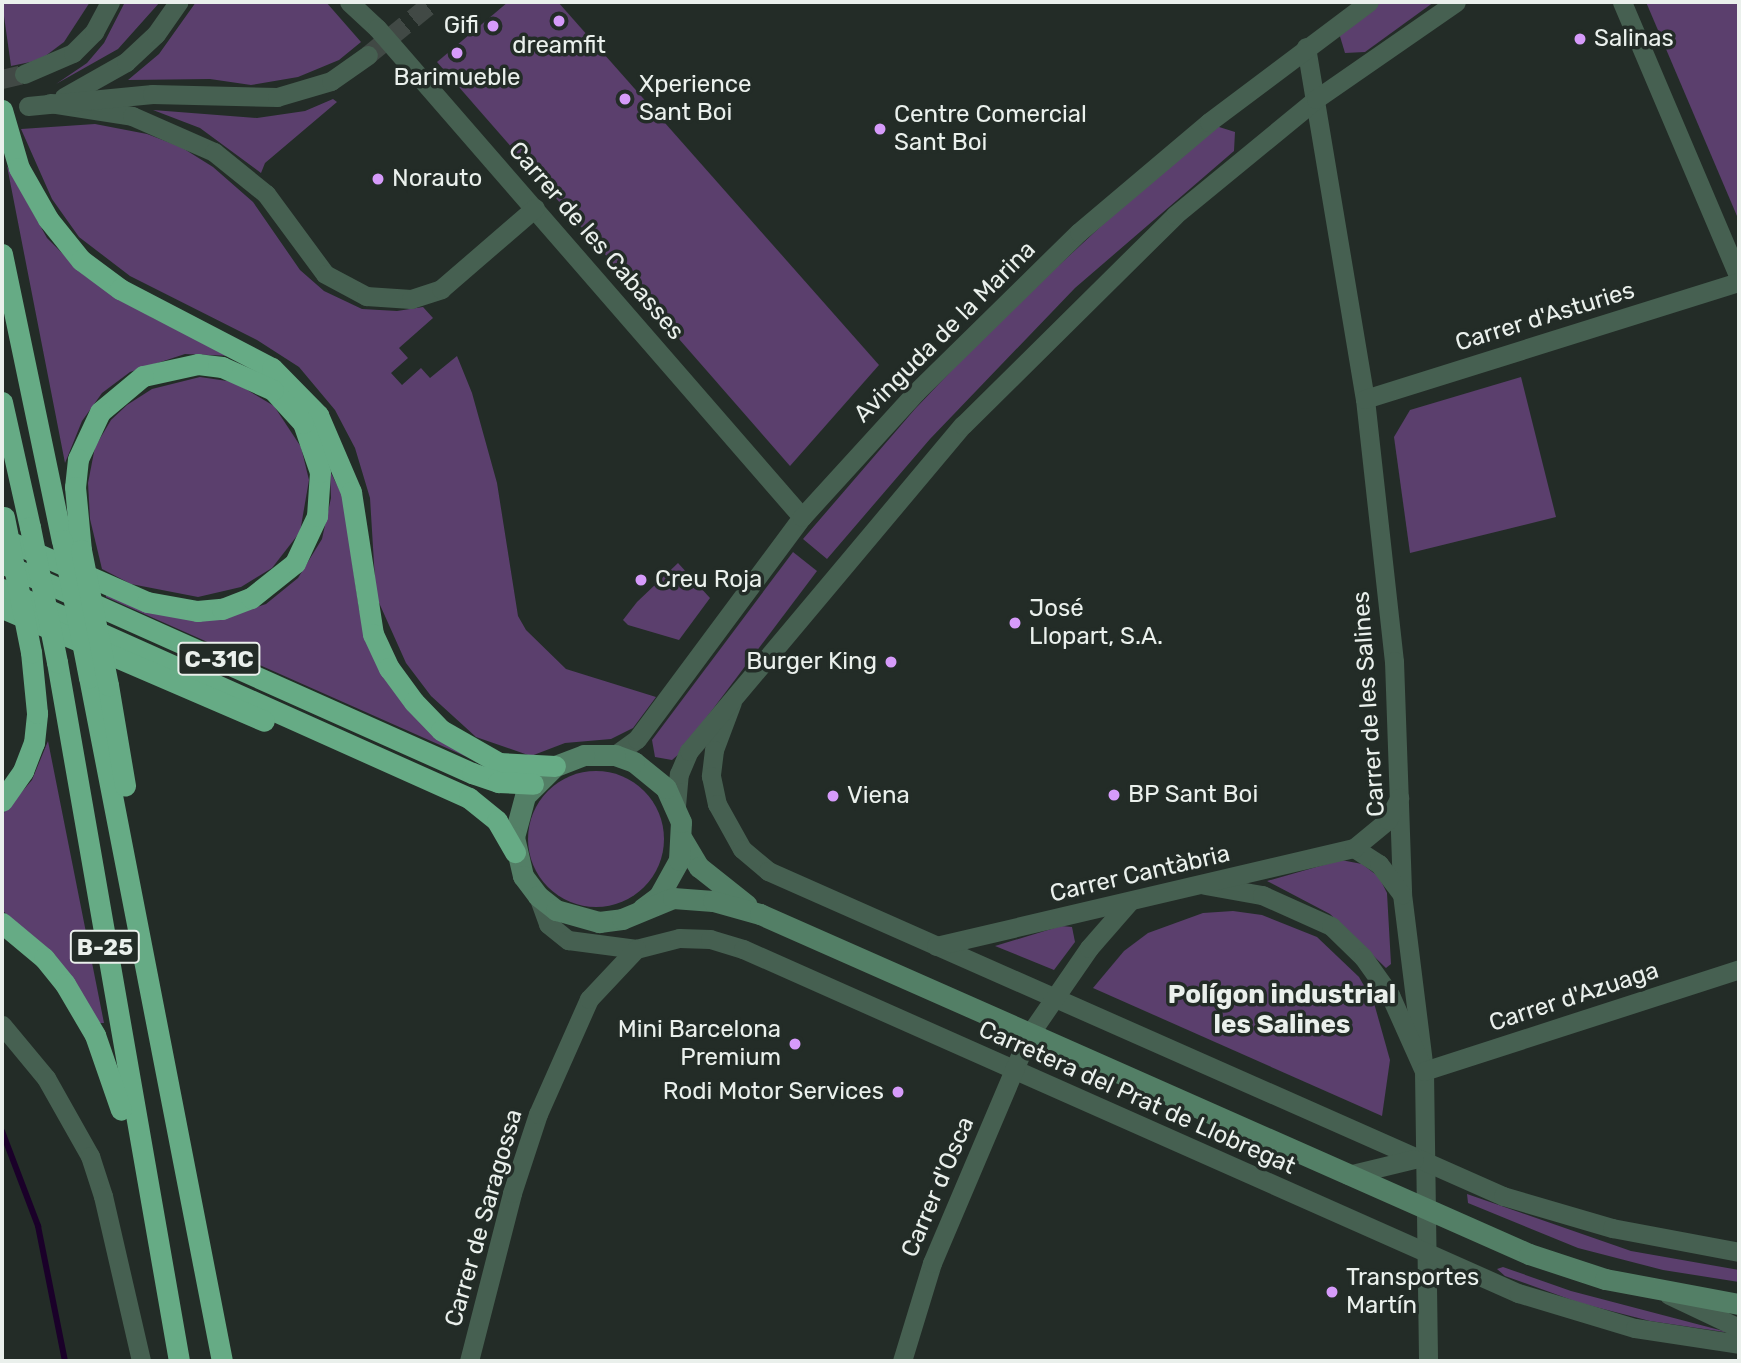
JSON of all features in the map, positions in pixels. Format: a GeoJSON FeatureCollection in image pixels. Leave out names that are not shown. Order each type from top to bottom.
{"type":"FeatureCollection","features":[{"type":"Feature","properties":{"kind":"highway"},"geometry":{"type":"LineString","coordinates":[[2,110],[19,168],[48,219],[81,260],[120,289],[272,368],[318,415],[351,492],[373,635],[389,668],[414,702],[441,730],[499,763],[555,766]]}},
{"type":"Feature","properties":{"kind":"highway","name":"B-25"},"geometry":{"type":"LineString","coordinates":[[2,254],[71,545],[98,681],[150,985],[222,1361]]}},
{"type":"Feature","properties":{"kind":"highway"},"geometry":{"type":"LineString","coordinates":[[2,538],[146,602],[197,611],[222,609],[251,598],[269,588],[295,562],[317,516],[320,472],[303,423],[274,390],[222,367],[198,363],[143,376],[100,412],[81,450],[75,486],[71,545]]}},
{"type":"Feature","properties":{"kind":"highway","name":"B-25"},"geometry":{"type":"LineString","coordinates":[[2,402],[57,662],[153,1231],[179,1361]]}},
{"type":"Feature","properties":{"kind":"highway"},"geometry":{"type":"LineString","coordinates":[[2,800],[23,771],[34,743],[37,713],[31,652],[3,509]]}},
{"type":"Feature","properties":{"kind":"highway","name":"C-31C"},"geometry":{"type":"LineString","coordinates":[[2,563],[472,773],[498,782],[533,784]]}},
{"type":"Feature","properties":{"kind":"highway","name":"C-31C"},"geometry":{"type":"LineString","coordinates":[[2,589],[424,777],[483,808],[497,821],[515,852]]}},
{"type":"Feature","properties":{"kind":"highway"},"geometry":{"type":"LineString","coordinates":[[2,608],[344,755],[424,777]]}},
{"type":"Feature","properties":{"kind":"highway"},"geometry":{"type":"LineString","coordinates":[[2,923],[44,958],[95,1035],[118,1094],[153,1231]]}},
{"type":"Feature","properties":{"kind":"street"},"geometry":{"type":"LineString","coordinates":[[24,74],[73,53],[94,32],[110,2]]}},
{"type":"Feature","properties":{"kind":"street"},"geometry":{"type":"LineString","coordinates":[[50,103],[126,62],[156,34],[178,2]]}},
{"type":"Feature","properties":{"kind":"street","name":"Carrer de les Cabasses"},"geometry":{"type":"LineString","coordinates":[[349,2],[377,28],[802,517]]}},
{"type":"Feature","properties":{"kind":"street","name":"Avinguda de la Marina"},"geometry":{"type":"LineString","coordinates":[[615,755],[637,739],[802,517],[916,392],[1079,232],[1209,122],[1369,2]]}},
{"type":"Feature","properties":{"kind":"street"},"geometry":{"type":"LineString","coordinates":[[761,914],[699,867],[682,839],[676,806],[682,764],[963,425],[1175,215],[1315,99],[1455,2]]}},
{"type":"Feature","properties":{"kind":"street"},"geometry":{"type":"LineString","coordinates":[[1622,2],[1739,280]]}},
{"type":"Feature","properties":{"kind":"street","name":"Carrer de les Salines"},"geometry":{"type":"LineString","coordinates":[[1306,47],[1365,399],[1394,661],[1401,794],[1402,894],[1424,1071],[1419,1162],[1426,1208],[1428,1361]]}},
{"type":"Feature","properties":{"kind":"street"},"geometry":{"type":"LineString","coordinates":[[28,106],[152,94],[277,97],[331,81],[368,55]]}},
{"type":"Feature","properties":{"kind":"street"},"geometry":{"type":"LineString","coordinates":[[50,103],[132,116],[214,152],[266,194],[320,270],[366,296],[411,299],[441,289],[535,208]]}},
{"type":"Feature","properties":{"kind":"street","name":"Carrer d'Asturies"},"geometry":{"type":"LineString","coordinates":[[1365,399],[1739,280]]}},
{"type":"Feature","properties":{"kind":"street"},"geometry":{"type":"LineString","coordinates":[[732,702],[714,750],[712,776],[727,827],[742,849],[768,870],[1051,1000],[1419,1162],[1503,1196],[1612,1228],[1739,1252]]}},
{"type":"Feature","properties":{"kind":"street"},"geometry":{"type":"LineString","coordinates":[[676,806],[652,773],[615,755],[584,755],[555,766],[533,784],[515,823],[515,852],[523,876],[538,896],[556,910],[588,920],[622,919],[673,898],[713,901],[761,914],[1029,1035],[1529,1254],[1661,1292],[1739,1304]]}},
{"type":"Feature","properties":{"kind":"street","name":"Carrer Cantàbria"},"geometry":{"type":"LineString","coordinates":[[936,947],[1354,848],[1388,820],[1401,794]]}},
{"type":"Feature","properties":{"kind":"street"},"geometry":{"type":"LineString","coordinates":[[642,909],[671,879],[682,839]]}},
{"type":"Feature","properties":{"kind":"street"},"geometry":{"type":"LineString","coordinates":[[1354,848],[1379,864],[1402,894]]}},
{"type":"Feature","properties":{"kind":"street"},"geometry":{"type":"LineString","coordinates":[[1205,885],[1288,904],[1331,926],[1363,957],[1390,995],[1424,1071]]}},
{"type":"Feature","properties":{"kind":"street","name":"Carretera del Prat de Llobregat"},"geometry":{"type":"LineString","coordinates":[[538,896],[548,924],[568,940],[636,949],[679,939],[725,942],[1518,1293],[1600,1320],[1739,1344]]}},
{"type":"Feature","properties":{"kind":"street","name":"Carrer d'Osca"},"geometry":{"type":"LineString","coordinates":[[902,1361],[932,1263],[1029,1035],[1051,1000],[1130,901]]}},
{"type":"Feature","properties":{"kind":"street","name":"Carrer de Saragossa"},"geometry":{"type":"LineString","coordinates":[[469,1361],[512,1193],[538,1114],[589,999],[636,949]]}},
{"type":"Feature","properties":{"kind":"street","name":"Carrer d'Azuaga"},"geometry":{"type":"LineString","coordinates":[[1424,1071],[1739,969]]}},
{"type":"Feature","properties":{"kind":"street"},"geometry":{"type":"LineString","coordinates":[[2,1025],[46,1078],[90,1156],[141,1361]]}},
{"type":"Feature","properties":{"kind":"street"},"geometry":{"type":"LineString","coordinates":[[1348,1175],[1419,1162]]}},
{"type":"Feature","properties":{"kind":"street"},"geometry":{"type":"LineString","coordinates":[[1661,1292],[1739,1328]]}},
{"type":"Feature","properties":{"kind":"shaded area"},"geometry":{"type":"Polygon","coordinates":[[[2,2],[90,2],[64,42],[40,60],[11,66],[2,2]]]}},
{"type":"Feature","properties":{"kind":"shaded area"},"geometry":{"type":"Polygon","coordinates":[[[125,2],[160,2],[118,49],[56,84],[87,63],[104,43],[125,2]]]}},
{"type":"Feature","properties":{"kind":"shaded area"},"geometry":{"type":"Polygon","coordinates":[[[196,2],[326,2],[361,42],[339,60],[298,77],[251,85],[210,79],[128,80],[159,54],[196,2]]]}},
{"type":"Feature","properties":{"kind":"shaded area"},"geometry":{"type":"Polygon","coordinates":[[[508,2],[558,2],[879,365],[790,466],[437,62],[508,2]]]}},
{"type":"Feature","properties":{"kind":"shaded area"},"geometry":{"type":"Polygon","coordinates":[[[1381,2],[1434,2],[1365,52],[1345,53],[1339,33],[1381,2]]]}},
{"type":"Feature","properties":{"kind":"shaded area"},"geometry":{"type":"Polygon","coordinates":[[[1646,2],[1739,2],[1739,219],[1737,216],[1646,2]]]}},
{"type":"Feature","properties":{"kind":"shaded area"},"geometry":{"type":"Polygon","coordinates":[[[333,99],[337,102],[265,163],[261,173],[200,128],[153,110],[257,118],[305,111],[333,99]]]}},
{"type":"Feature","properties":{"kind":"shaded area"},"geometry":{"type":"Polygon","coordinates":[[[95,124],[147,134],[181,147],[213,167],[253,202],[300,270],[324,291],[362,309],[397,311],[423,307],[433,318],[399,348],[408,358],[391,373],[402,385],[421,368],[430,378],[457,356],[472,393],[497,483],[518,616],[526,630],[566,669],[656,697],[633,728],[611,739],[565,743],[531,756],[476,737],[431,696],[406,663],[376,596],[370,498],[355,448],[335,410],[299,367],[257,340],[130,276],[79,237],[52,199],[21,129],[95,124]]]}},
{"type":"Feature","properties":{"kind":"shaded area"},"geometry":{"type":"Polygon","coordinates":[[[1216,126],[1235,132],[1234,151],[1075,288],[930,439],[827,559],[803,539],[915,409],[997,323],[1141,189],[1216,126]]]}},
{"type":"Feature","properties":{"kind":"shaded area"},"geometry":{"type":"Polygon","coordinates":[[[7,166],[47,238],[85,276],[153,318],[233,356],[185,354],[130,372],[102,393],[82,421],[65,463],[7,166]]]}},
{"type":"Feature","properties":{"kind":"shaded area"},"geometry":{"type":"Polygon","coordinates":[[[200,377],[234,382],[274,406],[301,447],[309,480],[300,532],[272,568],[241,587],[198,597],[131,584],[102,569],[90,519],[88,483],[95,447],[111,420],[127,405],[152,389],[200,377]]]}},
{"type":"Feature","properties":{"kind":"shaded area"},"geometry":{"type":"Polygon","coordinates":[[[1521,377],[1556,517],[1410,553],[1394,437],[1410,410],[1521,377]]]}},
{"type":"Feature","properties":{"kind":"shaded area"},"geometry":{"type":"Polygon","coordinates":[[[330,471],[343,497],[359,609],[370,648],[476,761],[106,597],[106,592],[224,618],[266,604],[298,578],[322,539],[331,498],[330,471]]]}},
{"type":"Feature","properties":{"kind":"shaded area"},"geometry":{"type":"Polygon","coordinates":[[[793,552],[817,571],[679,754],[672,760],[655,757],[652,740],[793,552]]]}},
{"type":"Feature","properties":{"kind":"shaded area"},"geometry":{"type":"Polygon","coordinates":[[[678,563],[710,598],[679,640],[628,625],[623,620],[637,602],[678,563]]]}},
{"type":"Feature","properties":{"kind":"shaded area"},"geometry":{"type":"Polygon","coordinates":[[[48,741],[104,1023],[100,1023],[54,957],[2,910],[2,815],[32,780],[48,741]]]}},
{"type":"Feature","properties":{"kind":"shaded area"},"geometry":{"type":"Polygon","coordinates":[[[596,771],[622,776],[644,791],[659,813],[664,839],[659,865],[644,887],[622,902],[596,907],[570,902],[548,887],[533,865],[528,839],[533,813],[548,791],[570,776],[596,771]]]}},
{"type":"Feature","properties":{"kind":"shaded area"},"geometry":{"type":"Polygon","coordinates":[[[1341,860],[1362,864],[1379,877],[1387,893],[1391,964],[1386,968],[1330,914],[1267,881],[1341,860]]]}},
{"type":"Feature","properties":{"kind":"shaded area"},"geometry":{"type":"Polygon","coordinates":[[[1233,911],[1262,915],[1317,937],[1359,977],[1374,1003],[1390,1060],[1382,1116],[1093,988],[1124,951],[1148,933],[1203,913],[1233,911]]]}},
{"type":"Feature","properties":{"kind":"shaded area"},"geometry":{"type":"Polygon","coordinates":[[[1061,926],[1072,927],[1075,942],[1054,970],[995,946],[1061,926]]]}},
{"type":"Feature","properties":{"kind":"shaded area"},"geometry":{"type":"Polygon","coordinates":[[[1467,1194],[1631,1251],[1739,1270],[1739,1282],[1663,1270],[1578,1248],[1468,1203],[1467,1194]]]}},
{"type":"Feature","properties":{"kind":"shaded area"},"geometry":{"type":"Polygon","coordinates":[[[1503,1267],[1571,1291],[1731,1333],[1650,1321],[1580,1303],[1505,1276],[1497,1269],[1503,1267]]]}},
{"type":"Feature","properties":{"kind":"waterway"},"geometry":{"type":"LineString","coordinates":[[2,1131],[38,1226],[65,1361]]}},
{"type":"Feature","properties":{"kind":"tunnel"},"geometry":{"type":"LineString","coordinates":[[368,55],[433,2]]}},
{"type":"Feature","properties":{"kind":"tunnel"},"geometry":{"type":"LineString","coordinates":[[2,79],[24,74]]}},
{"type":"Feature","properties":{"kind":"place","name":"dreamfit"},"geometry":{"type":"Point","coordinates":[559,21]}},
{"type":"Feature","properties":{"kind":"place","name":"Gifi"},"geometry":{"type":"Point","coordinates":[493,26]}},
{"type":"Feature","properties":{"kind":"place","name":"Salinas"},"geometry":{"type":"Point","coordinates":[1580,39]}},
{"type":"Feature","properties":{"kind":"place","name":"Barimueble"},"geometry":{"type":"Point","coordinates":[457,53]}},
{"type":"Feature","properties":{"kind":"place","name":"Xperience Sant Boi"},"geometry":{"type":"Point","coordinates":[625,99]}},
{"type":"Feature","properties":{"kind":"place","name":"Centre Comercial Sant Boi"},"geometry":{"type":"Point","coordinates":[880,129]}},
{"type":"Feature","properties":{"kind":"place","name":"Norauto"},"geometry":{"type":"Point","coordinates":[378,179]}},
{"type":"Feature","properties":{"kind":"place","name":"Creu Roja"},"geometry":{"type":"Point","coordinates":[641,580]}},
{"type":"Feature","properties":{"kind":"place","name":"José Llopart, S.A."},"geometry":{"type":"Point","coordinates":[1015,623]}},
{"type":"Feature","properties":{"kind":"place","name":"Burger King"},"geometry":{"type":"Point","coordinates":[891,662]}},
{"type":"Feature","properties":{"kind":"place","name":"BP Sant Boi"},"geometry":{"type":"Point","coordinates":[1114,795]}},
{"type":"Feature","properties":{"kind":"place","name":"Viena"},"geometry":{"type":"Point","coordinates":[833,796]}},
{"type":"Feature","properties":{"kind":"place","name":"Mini Barcelona Premium"},"geometry":{"type":"Point","coordinates":[795,1044]}},
{"type":"Feature","properties":{"kind":"place","name":"Rodi Motor Services"},"geometry":{"type":"Point","coordinates":[898,1092]}},
{"type":"Feature","properties":{"kind":"place","name":"Transportes Martín"},"geometry":{"type":"Point","coordinates":[1332,1292]}},
{"type":"Feature","properties":{"kind":"district","name":"Polígon industrial les Salines"},"geometry":{"type":"Point","coordinates":[1282,1010]}}]}
